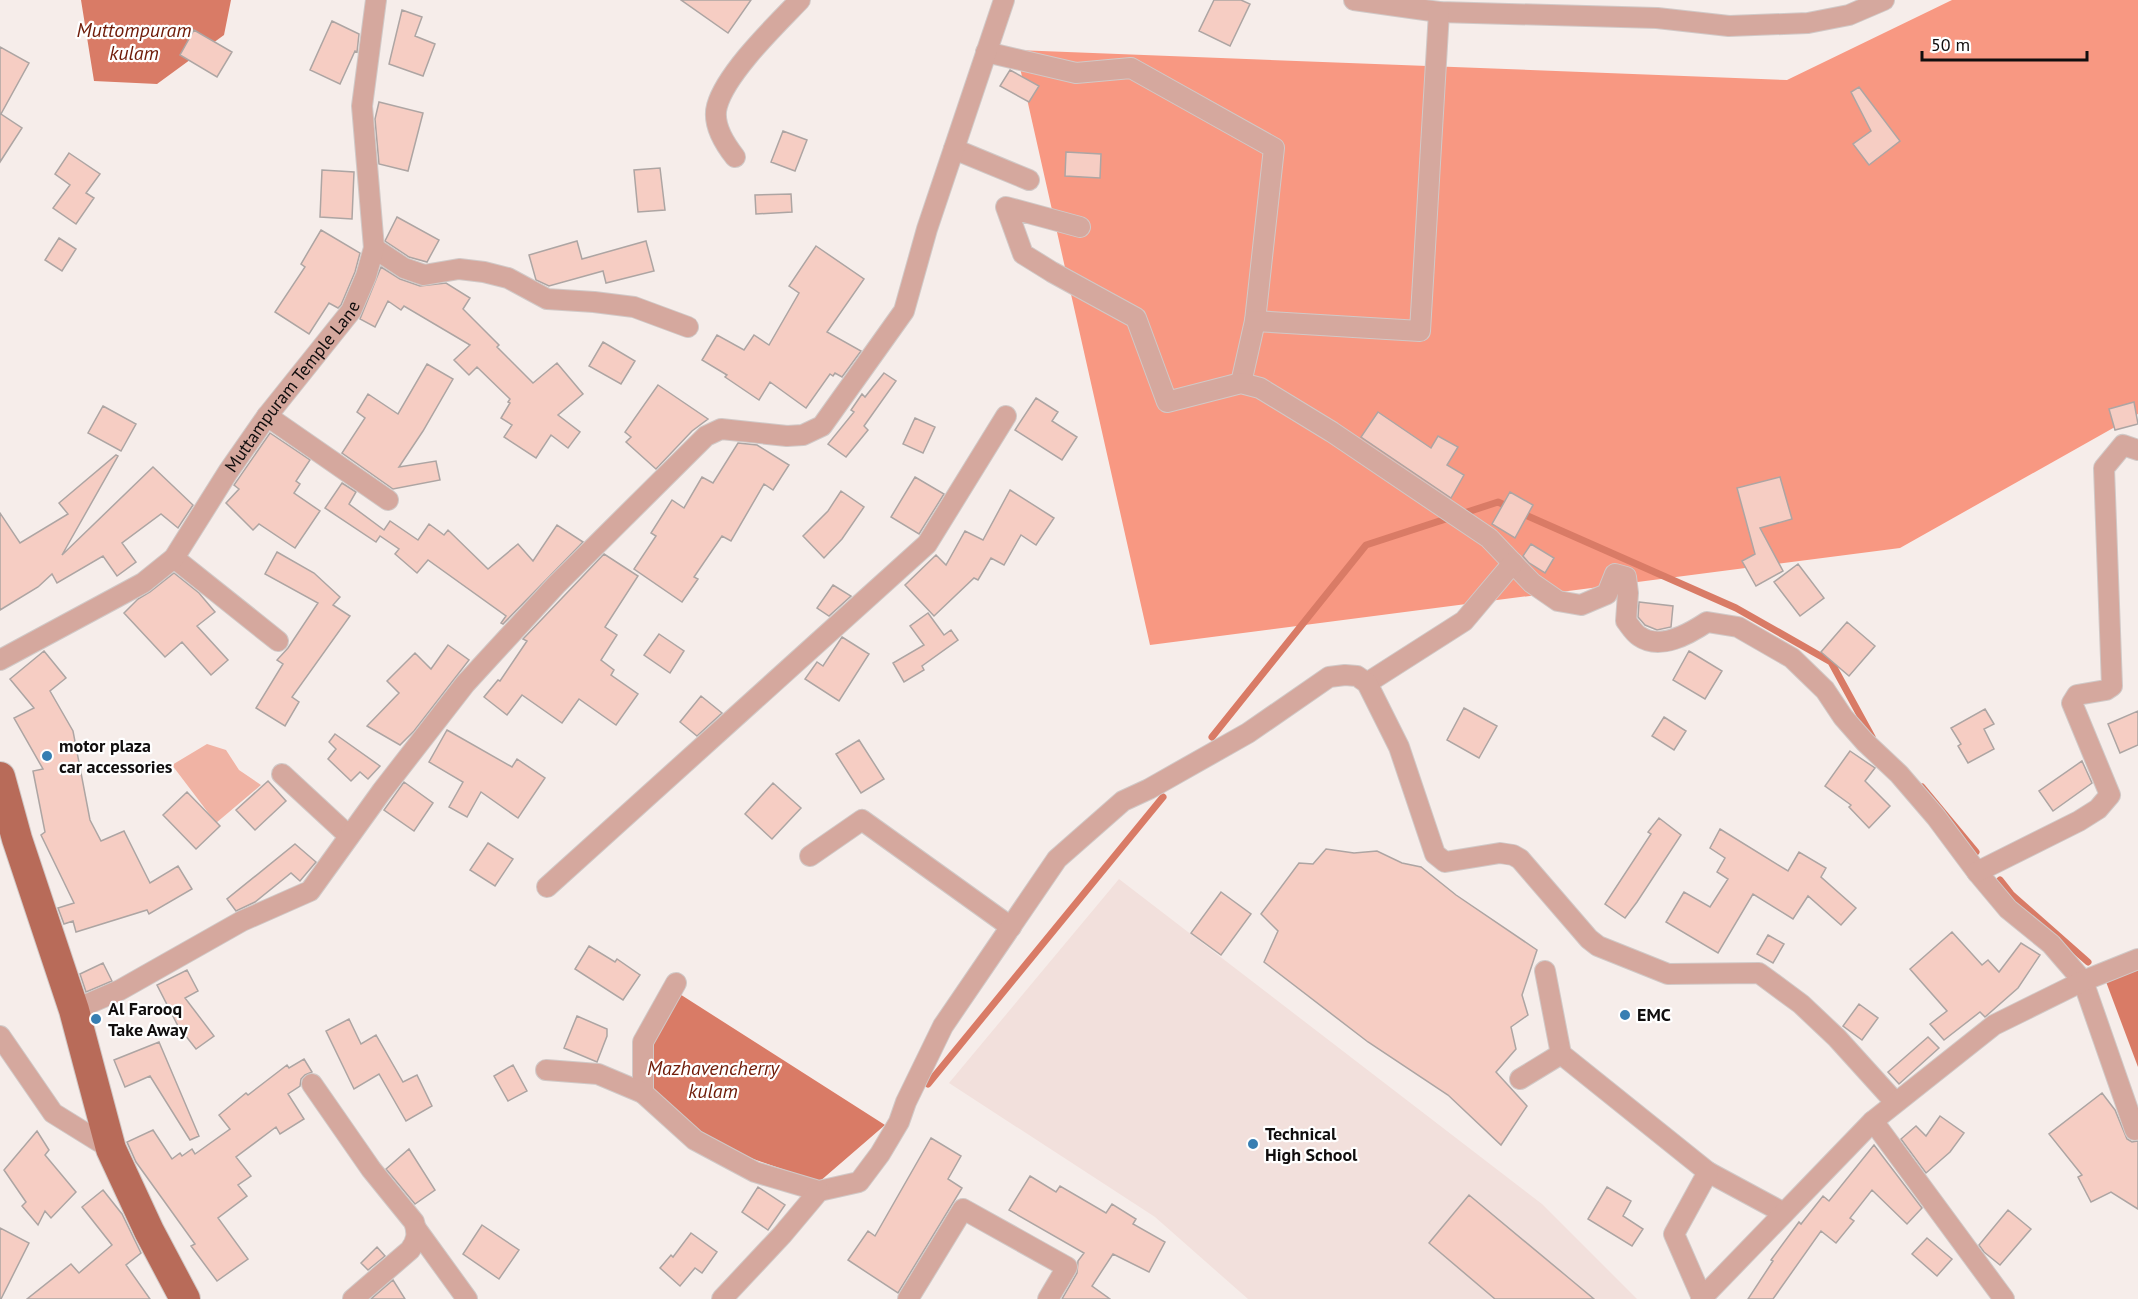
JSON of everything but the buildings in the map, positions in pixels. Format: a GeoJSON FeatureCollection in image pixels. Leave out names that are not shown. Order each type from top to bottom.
{"type":"FeatureCollection","features":[{"type":"Feature","properties":{"kind":"main road"},"geometry":{"type":"LineString","coordinates":[[0,777],[17,839],[74,1010],[111,1149],[149,1231],[185,1299]]}},
{"type":"Feature","properties":{"kind":"street","name":"Muttampuram Temple Lane"},"geometry":{"type":"LineString","coordinates":[[0,660],[143,583],[174,558],[228,472],[267,416],[351,311],[366,276],[374,248],[363,106],[376,0]]}},
{"type":"Feature","properties":{"kind":"street"},"geometry":{"type":"LineString","coordinates":[[735,157],[724,142],[717,123],[717,106],[729,83],[749,56],[800,0]]}},
{"type":"Feature","properties":{"kind":"street"},"geometry":{"type":"LineString","coordinates":[[74,1010],[120,990],[242,921],[310,891],[465,684],[556,585],[706,436],[721,429],[787,436],[803,435],[822,426],[904,311],[927,229],[1004,0]]}},
{"type":"Feature","properties":{"kind":"street"},"geometry":{"type":"LineString","coordinates":[[1354,0],[1432,7],[1656,18],[1729,26],[1808,23],[1849,15],[1864,4],[1884,0]]}},
{"type":"Feature","properties":{"kind":"street"},"geometry":{"type":"LineString","coordinates":[[1255,321],[1420,331],[1432,7]]}},
{"type":"Feature","properties":{"kind":"street"},"geometry":{"type":"LineString","coordinates":[[986,52],[1076,73],[1131,68],[1274,148],[1255,321],[1241,382]]}},
{"type":"Feature","properties":{"kind":"street"},"geometry":{"type":"LineString","coordinates":[[954,149],[1029,180]]}},
{"type":"Feature","properties":{"kind":"street"},"geometry":{"type":"LineString","coordinates":[[1080,227],[1006,207],[1023,254],[1136,318],[1167,402],[1241,382],[1260,388],[1323,426],[1489,538],[1532,583],[1558,601],[1581,605],[1607,594],[1615,574],[1626,577],[1628,592],[1626,621],[1639,637],[1658,642],[1687,635],[1707,622],[1738,627],[1792,658],[1825,690],[1843,717],[1865,742],[1899,774],[1936,816],[1977,872],[2008,909],[2051,944],[2084,981],[2135,1130]]}},
{"type":"Feature","properties":{"kind":"street"},"geometry":{"type":"LineString","coordinates":[[374,248],[404,268],[424,275],[459,269],[484,272],[508,278],[547,299],[594,302],[634,308],[688,327]]}},
{"type":"Feature","properties":{"kind":"street"},"geometry":{"type":"LineString","coordinates":[[267,416],[388,500]]}},
{"type":"Feature","properties":{"kind":"street"},"geometry":{"type":"LineString","coordinates":[[548,887],[927,544],[1006,416]]}},
{"type":"Feature","properties":{"kind":"street"},"geometry":{"type":"LineString","coordinates":[[1977,872],[2079,821],[2098,810],[2110,795],[2072,703],[2078,695],[2106,690],[2112,686],[2104,468],[2123,445],[2138,450]]}},
{"type":"Feature","properties":{"kind":"street"},"geometry":{"type":"LineString","coordinates":[[174,558],[278,641]]}},
{"type":"Feature","properties":{"kind":"street"},"geometry":{"type":"LineString","coordinates":[[1367,683],[1464,621],[1514,563]]}},
{"type":"Feature","properties":{"kind":"street"},"geometry":{"type":"LineString","coordinates":[[546,1070],[598,1074],[643,1093],[695,1140],[756,1172],[819,1191],[859,1182],[880,1154],[899,1122],[906,1102],[943,1026],[1057,859],[1123,801],[1149,789],[1248,733],[1329,677],[1345,675],[1357,676],[1367,683],[1399,747],[1435,854],[1440,860],[1449,862],[1500,853],[1513,855],[1520,859],[1589,939],[1598,946],[1668,974],[1760,973],[1838,1038],[1895,1102]]}},
{"type":"Feature","properties":{"kind":"street"},"geometry":{"type":"LineString","coordinates":[[282,774],[349,836]]}},
{"type":"Feature","properties":{"kind":"street"},"geometry":{"type":"LineString","coordinates":[[810,856],[862,820],[1011,927]]}},
{"type":"Feature","properties":{"kind":"street"},"geometry":{"type":"LineString","coordinates":[[1708,1173],[1674,1234],[1701,1298],[1873,1121],[1994,1025],[2084,981],[2138,959]]}},
{"type":"Feature","properties":{"kind":"street"},"geometry":{"type":"LineString","coordinates":[[1545,971],[1561,1054],[1708,1173],[1784,1213]]}},
{"type":"Feature","properties":{"kind":"street"},"geometry":{"type":"LineString","coordinates":[[643,1093],[642,1042],[676,982]]}},
{"type":"Feature","properties":{"kind":"street"},"geometry":{"type":"LineString","coordinates":[[0,1036],[53,1113],[111,1149]]}},
{"type":"Feature","properties":{"kind":"street"},"geometry":{"type":"LineString","coordinates":[[1520,1079],[1561,1054]]}},
{"type":"Feature","properties":{"kind":"street"},"geometry":{"type":"LineString","coordinates":[[312,1084],[371,1168],[414,1222],[417,1230],[467,1299]]}},
{"type":"Feature","properties":{"kind":"street"},"geometry":{"type":"LineString","coordinates":[[1873,1121],[2004,1299]]}},
{"type":"Feature","properties":{"kind":"street"},"geometry":{"type":"LineString","coordinates":[[722,1299],[775,1243],[819,1191]]}},
{"type":"Feature","properties":{"kind":"street"},"geometry":{"type":"LineString","coordinates":[[908,1299],[963,1209],[1067,1267],[1048,1299]]}},
{"type":"Feature","properties":{"kind":"street"},"geometry":{"type":"LineString","coordinates":[[353,1299],[410,1251],[414,1245],[417,1230]]}},
{"type":"Feature","properties":{"kind":"shaded area"},"geometry":{"type":"Polygon","coordinates":[[[1952,0],[2138,0],[2138,414],[1900,548],[1150,645],[1016,50],[1787,80],[1952,0]]]}},
{"type":"Feature","properties":{"kind":"shaded area"},"geometry":{"type":"Polygon","coordinates":[[[207,744],[226,750],[239,770],[261,785],[216,823],[172,765],[207,744]]]}},
{"type":"Feature","properties":{"kind":"shaded area","name":"Technical High School"},"geometry":{"type":"Polygon","coordinates":[[[1119,879],[1542,1204],[1637,1299],[1248,1299],[1155,1217],[949,1083],[1119,879]]]}},
{"type":"Feature","properties":{"kind":"water","name":"Muttompuram kulam"},"geometry":{"type":"Polygon","coordinates":[[[81,0],[231,0],[224,35],[157,84],[94,81],[81,0]]]}},
{"type":"Feature","properties":{"kind":"water"},"geometry":{"type":"Polygon","coordinates":[[[2138,957],[2138,1067],[2105,979],[2138,957]]]}},
{"type":"Feature","properties":{"kind":"water","name":"Mazhavencherry kulam"},"geometry":{"type":"Polygon","coordinates":[[[675,991],[885,1125],[819,1182],[725,1149],[678,1125],[643,1077],[636,1052],[675,991]]]}},
{"type":"Feature","properties":{"kind":"waterway"},"geometry":{"type":"LineString","coordinates":[[1212,737],[1366,545],[1498,502],[1511,508]]}},
{"type":"Feature","properties":{"kind":"waterway"},"geometry":{"type":"LineString","coordinates":[[1521,513],[1736,608],[1831,662],[1872,737]]}},
{"type":"Feature","properties":{"kind":"waterway"},"geometry":{"type":"LineString","coordinates":[[1922,787],[1976,852]]}},
{"type":"Feature","properties":{"kind":"waterway"},"geometry":{"type":"LineString","coordinates":[[928,1084],[1163,797]]}},
{"type":"Feature","properties":{"kind":"waterway"},"geometry":{"type":"LineString","coordinates":[[2000,880],[2011,894],[2088,962]]}},
{"type":"Feature","properties":{"kind":"place","name":"motor plaza car accessories"},"geometry":{"type":"Point","coordinates":[47,756]}},
{"type":"Feature","properties":{"kind":"place","name":"EMC"},"geometry":{"type":"Point","coordinates":[1625,1015]}},
{"type":"Feature","properties":{"kind":"place","name":"Al Farooq Take Away"},"geometry":{"type":"Point","coordinates":[96,1019]}},
{"type":"Feature","properties":{"kind":"place","name":"Technical High School"},"geometry":{"type":"Point","coordinates":[1253,1144]}}]}
